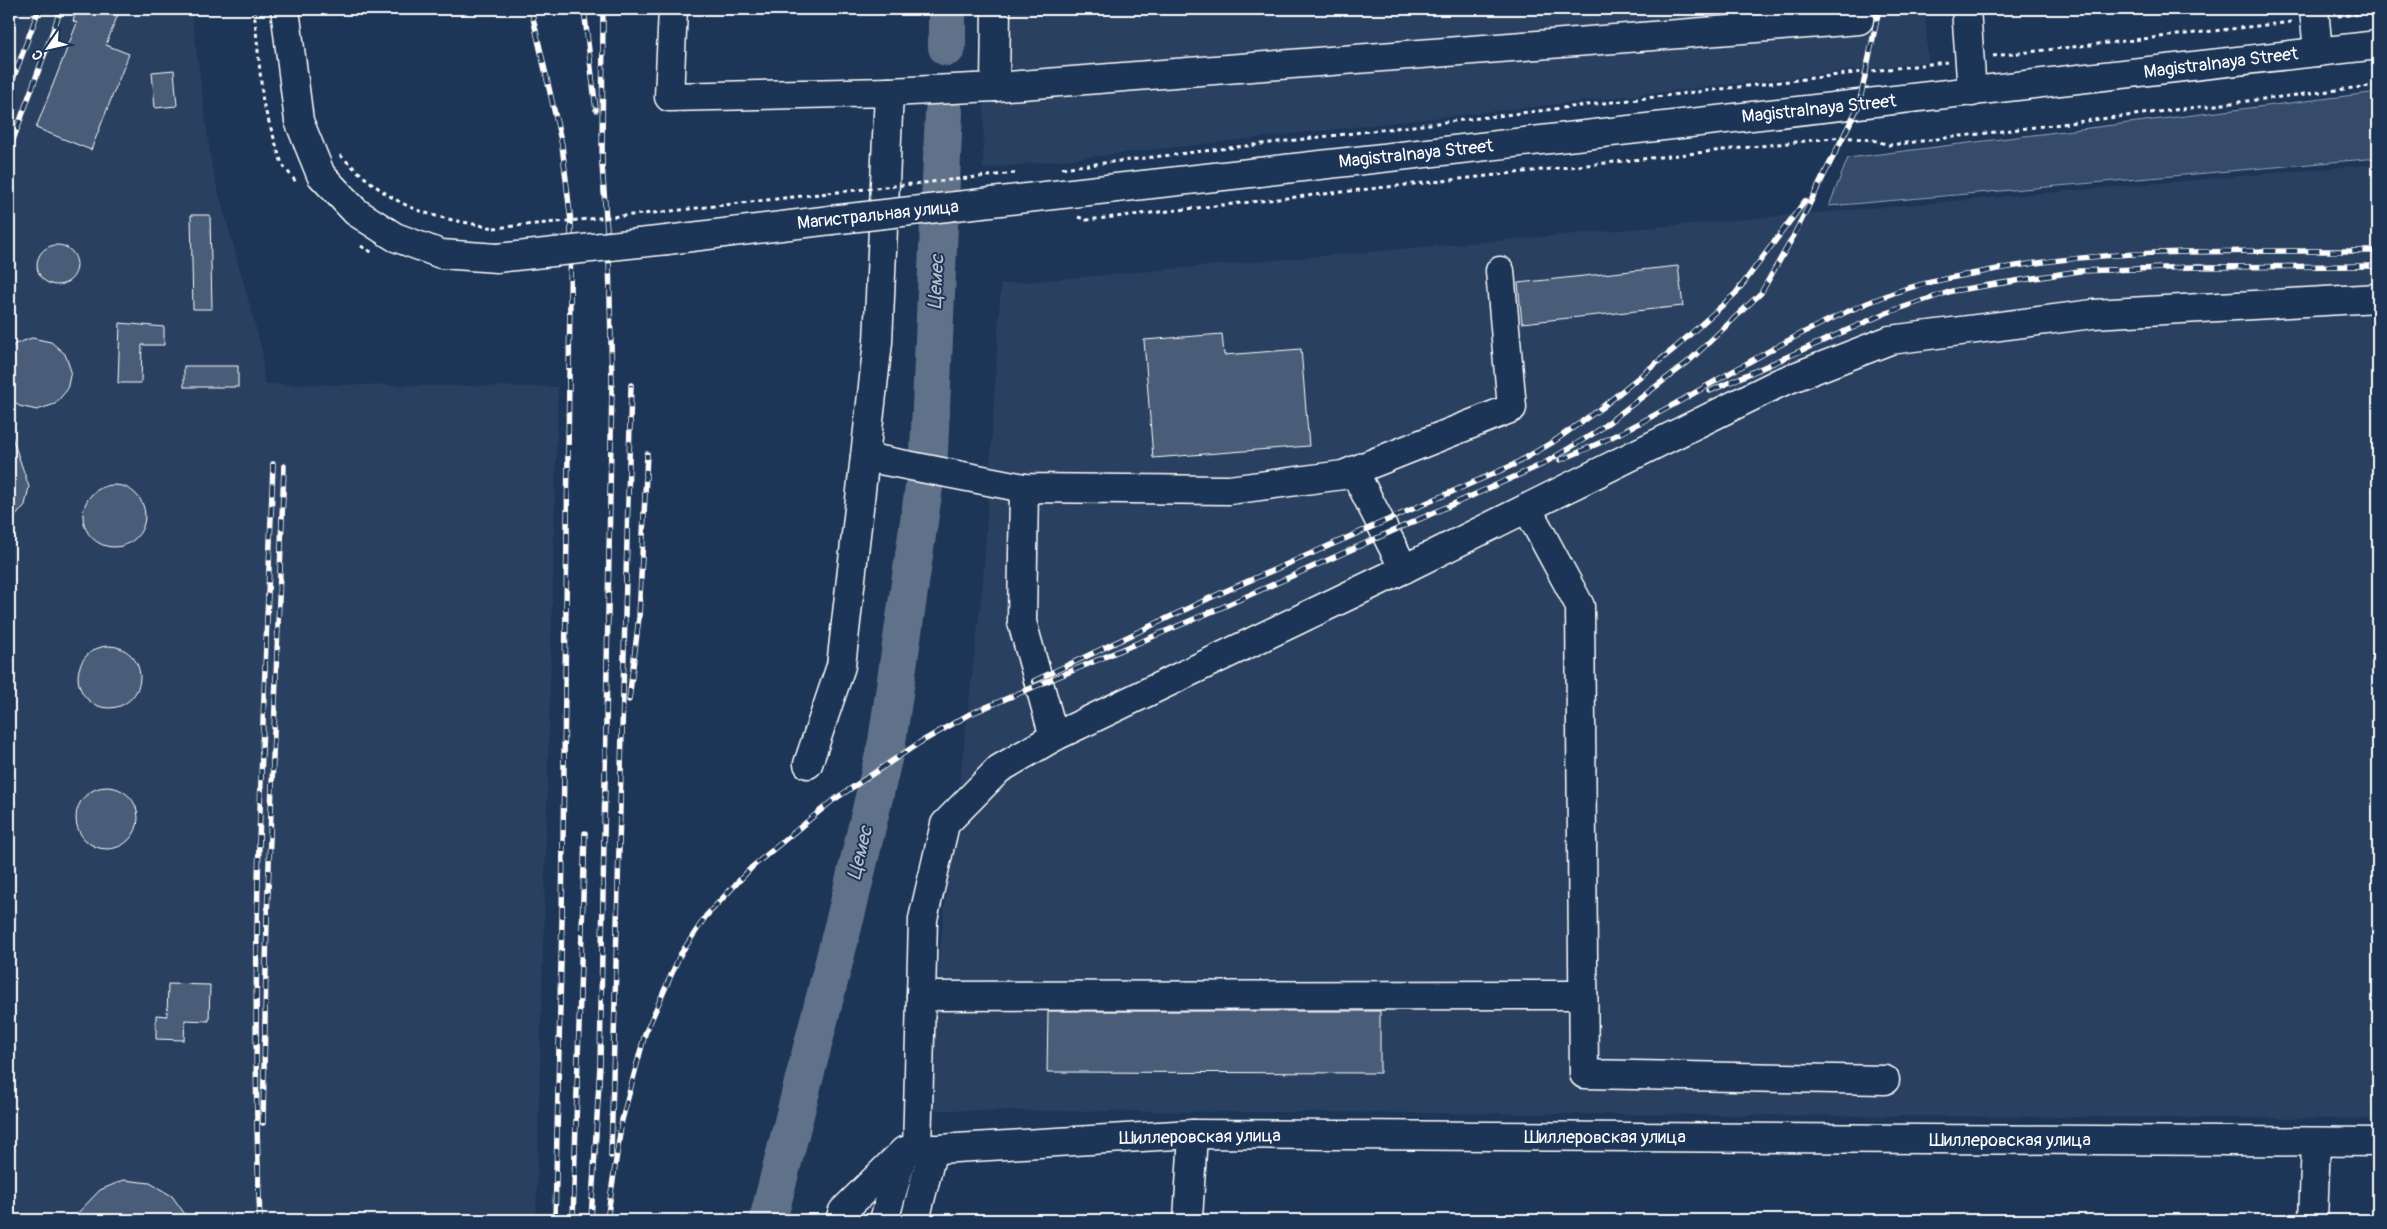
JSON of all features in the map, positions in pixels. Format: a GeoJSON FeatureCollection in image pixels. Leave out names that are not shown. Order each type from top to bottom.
{"type":"FeatureCollection","features":[{"type":"Feature","properties":{"kind":"main road","name":"Магистральная улица"},"geometry":{"type":"LineString","coordinates":[[285,9],[299,121],[321,175],[356,212],[395,237],[441,254],[497,258],[1259,172]]}},
{"type":"Feature","properties":{"kind":"main road"},"geometry":{"type":"LineString","coordinates":[[674,9],[669,97],[890,92],[995,87],[1859,20],[1860,9]]}},
{"type":"Feature","properties":{"kind":"main road"},"geometry":{"type":"LineString","coordinates":[[995,87],[996,9]]}},
{"type":"Feature","properties":{"kind":"main road"},"geometry":{"type":"LineString","coordinates":[[1966,9],[1972,92]]}},
{"type":"Feature","properties":{"kind":"main road"},"geometry":{"type":"LineString","coordinates":[[2314,14],[2318,52]]}},
{"type":"Feature","properties":{"kind":"main road","name":"Magistralnaya Street"},"geometry":{"type":"LineString","coordinates":[[1259,172],[2378,45]]}},
{"type":"Feature","properties":{"kind":"main road"},"geometry":{"type":"LineString","coordinates":[[808,764],[841,666],[878,342],[890,92]]}},
{"type":"Feature","properties":{"kind":"main road"},"geometry":{"type":"LineString","coordinates":[[865,457],[1024,488],[1229,490],[1342,475],[1512,408],[1500,271]]}},
{"type":"Feature","properties":{"kind":"main road"},"geometry":{"type":"LineString","coordinates":[[915,1220],[923,920],[945,824],[999,768],[1054,736],[1404,569],[1779,383],[1890,340],[2093,314],[2378,298]]}},
{"type":"Feature","properties":{"kind":"main road"},"geometry":{"type":"LineString","coordinates":[[1354,470],[1404,569]]}},
{"type":"Feature","properties":{"kind":"main road"},"geometry":{"type":"LineString","coordinates":[[1024,488],[1022,622],[1054,736]]}},
{"type":"Feature","properties":{"kind":"main road"},"geometry":{"type":"LineString","coordinates":[[1527,508],[1580,606],[1584,1074],[1885,1080]]}},
{"type":"Feature","properties":{"kind":"main road"},"geometry":{"type":"LineString","coordinates":[[920,996],[1583,995]]}},
{"type":"Feature","properties":{"kind":"main road"},"geometry":{"type":"LineString","coordinates":[[1188,1220],[1193,1134]]}},
{"type":"Feature","properties":{"kind":"main road","name":"Шиллеровская улица"},"geometry":{"type":"LineString","coordinates":[[918,1150],[1193,1134],[2378,1142]]}},
{"type":"Feature","properties":{"kind":"main road"},"geometry":{"type":"LineString","coordinates":[[2313,1220],[2316,1142]]}},
{"type":"Feature","properties":{"kind":"main road"},"geometry":{"type":"LineString","coordinates":[[840,1220],[843,1211],[918,1150]]}},
{"type":"Feature","properties":{"kind":"main road"},"geometry":{"type":"LineString","coordinates":[[884,1220],[918,1150]]}},
{"type":"Feature","properties":{"kind":"path"},"geometry":{"type":"LineString","coordinates":[[1059,168],[1970,59],[2314,14],[2378,12]]}},
{"type":"Feature","properties":{"kind":"path"},"geometry":{"type":"LineString","coordinates":[[1072,214],[1086,220],[1842,138],[1874,140],[1889,145],[2378,85]]}},
{"type":"Feature","properties":{"kind":"path"},"geometry":{"type":"LineString","coordinates":[[339,154],[363,178],[405,205],[444,217],[494,228],[663,212],[1020,172]]}},
{"type":"Feature","properties":{"kind":"shaded area"},"geometry":{"type":"Polygon","coordinates":[[[9,9],[191,9],[212,168],[262,350],[264,384],[558,387],[536,1220],[9,1220],[9,9]]]}},
{"type":"Feature","properties":{"kind":"shaded area"},"geometry":{"type":"Polygon","coordinates":[[[985,9],[1925,9],[1928,62],[983,169],[985,9]]]}},
{"type":"Feature","properties":{"kind":"shaded area"},"geometry":{"type":"Polygon","coordinates":[[[2378,92],[2378,158],[1829,206],[1848,158],[2378,92]]]}},
{"type":"Feature","properties":{"kind":"shaded area"},"geometry":{"type":"Polygon","coordinates":[[[2378,164],[2378,1119],[921,1110],[983,582],[1001,284],[2378,164]]]}},
{"type":"Feature","properties":{"kind":"building"},"geometry":{"type":"Polygon","coordinates":[[[77,9],[120,9],[106,45],[129,54],[91,150],[36,128],[77,23],[73,21],[77,9]]]}},
{"type":"Feature","properties":{"kind":"building"},"geometry":{"type":"Polygon","coordinates":[[[174,70],[177,106],[155,108],[152,72],[174,70]]]}},
{"type":"Feature","properties":{"kind":"building"},"geometry":{"type":"Polygon","coordinates":[[[191,215],[210,215],[212,309],[193,309],[191,215]]]}},
{"type":"Feature","properties":{"kind":"building"},"geometry":{"type":"Polygon","coordinates":[[[53,245],[61,245],[68,248],[74,254],[77,265],[74,276],[68,282],[61,285],[53,285],[46,282],[40,276],[37,269],[37,261],[40,254],[46,248],[53,245]]]}},
{"type":"Feature","properties":{"kind":"building"},"geometry":{"type":"Polygon","coordinates":[[[1678,266],[1683,306],[1522,323],[1518,283],[1678,266]]]}},
{"type":"Feature","properties":{"kind":"building"},"geometry":{"type":"Polygon","coordinates":[[[120,323],[164,327],[164,345],[142,345],[141,383],[118,383],[120,323]]]}},
{"type":"Feature","properties":{"kind":"building"},"geometry":{"type":"Polygon","coordinates":[[[1222,334],[1224,355],[1301,349],[1309,446],[1153,458],[1144,340],[1222,334]]]}},
{"type":"Feature","properties":{"kind":"building"},"geometry":{"type":"Polygon","coordinates":[[[32,338],[51,342],[65,354],[71,371],[67,390],[55,404],[37,410],[19,406],[9,397],[9,351],[15,344],[32,338]]]}},
{"type":"Feature","properties":{"kind":"building"},"geometry":{"type":"Polygon","coordinates":[[[184,366],[238,366],[238,387],[184,387],[184,366]]]}},
{"type":"Feature","properties":{"kind":"building"},"geometry":{"type":"Polygon","coordinates":[[[9,437],[12,437],[29,487],[25,505],[9,524],[9,437]]]}},
{"type":"Feature","properties":{"kind":"building"},"geometry":{"type":"Polygon","coordinates":[[[108,485],[120,485],[136,494],[143,504],[145,516],[143,528],[136,538],[120,547],[108,547],[97,542],[88,533],[83,522],[83,510],[88,499],[97,490],[108,485]]]}},
{"type":"Feature","properties":{"kind":"building"},"geometry":{"type":"Polygon","coordinates":[[[103,646],[115,646],[131,655],[138,665],[140,677],[138,689],[131,699],[115,708],[103,708],[92,703],[83,694],[78,683],[78,671],[83,660],[92,651],[103,646]]]}},
{"type":"Feature","properties":{"kind":"building"},"geometry":{"type":"Polygon","coordinates":[[[101,787],[113,787],[129,796],[136,806],[138,818],[136,830],[129,840],[113,849],[101,849],[90,844],[81,835],[76,824],[76,812],[81,801],[90,792],[101,787]]]}},
{"type":"Feature","properties":{"kind":"building"},"geometry":{"type":"Polygon","coordinates":[[[168,984],[210,985],[209,1021],[185,1020],[184,1040],[156,1039],[156,1015],[167,1016],[168,984]]]}},
{"type":"Feature","properties":{"kind":"building"},"geometry":{"type":"Polygon","coordinates":[[[1048,1011],[1380,1011],[1380,1073],[1047,1072],[1048,1011]]]}},
{"type":"Feature","properties":{"kind":"building"},"geometry":{"type":"Polygon","coordinates":[[[124,1180],[150,1183],[172,1196],[189,1220],[71,1220],[100,1190],[124,1180]]]}},
{"type":"Feature","properties":{"kind":"waterway","name":"Цемес"},"geometry":{"type":"LineString","coordinates":[[947,9],[947,47]]}},
{"type":"Feature","properties":{"kind":"waterway","name":"Цемес"},"geometry":{"type":"LineString","coordinates":[[929,452],[944,112]]}},
{"type":"Feature","properties":{"kind":"waterway","name":"Цемес"},"geometry":{"type":"LineString","coordinates":[[768,1220],[849,903],[887,742],[925,480]]}},
{"type":"Feature","properties":{"kind":"railway"},"geometry":{"type":"LineString","coordinates":[[9,90],[39,9]]}},
{"type":"Feature","properties":{"kind":"railway"},"geometry":{"type":"LineString","coordinates":[[9,151],[61,9]]}},
{"type":"Feature","properties":{"kind":"railway"},"geometry":{"type":"LineString","coordinates":[[531,9],[562,145],[571,222],[562,920],[555,1220]]}},
{"type":"Feature","properties":{"kind":"railway"},"geometry":{"type":"LineString","coordinates":[[584,9],[596,110]]}},
{"type":"Feature","properties":{"kind":"railway"},"geometry":{"type":"LineString","coordinates":[[591,1220],[600,1065],[612,383],[609,257],[602,165],[603,9]]}},
{"type":"Feature","properties":{"kind":"railway"},"geometry":{"type":"LineString","coordinates":[[607,1220],[622,1120],[645,1034],[680,955],[706,916],[752,867],[832,801],[919,743],[970,714],[1218,609],[1543,464],[1596,432],[1688,362],[1761,293],[1793,237],[1859,105],[1879,9]]}},
{"type":"Feature","properties":{"kind":"railway"},"geometry":{"type":"LineString","coordinates":[[1034,681],[1212,597],[1513,465],[1553,442],[1601,408],[1675,348],[1736,293],[1805,201]]}},
{"type":"Feature","properties":{"kind":"railway"},"geometry":{"type":"LineString","coordinates":[[1560,460],[1602,442],[1643,421],[1804,332],[1888,295],[1921,285],[2027,264],[2127,254],[2227,251],[2378,251]]}},
{"type":"Feature","properties":{"kind":"railway"},"geometry":{"type":"LineString","coordinates":[[1710,391],[1886,313],[1952,291],[2079,271],[2194,267],[2378,266]]}},
{"type":"Feature","properties":{"kind":"railway"},"geometry":{"type":"LineString","coordinates":[[611,1156],[631,385]]}},
{"type":"Feature","properties":{"kind":"railway"},"geometry":{"type":"LineString","coordinates":[[629,700],[639,617],[647,454]]}},
{"type":"Feature","properties":{"kind":"railway"},"geometry":{"type":"LineString","coordinates":[[260,1220],[257,1126],[257,936],[273,464]]}},
{"type":"Feature","properties":{"kind":"railway"},"geometry":{"type":"LineString","coordinates":[[263,1123],[267,918],[284,466]]}},
{"type":"Feature","properties":{"kind":"railway"},"geometry":{"type":"LineString","coordinates":[[573,1220],[585,833]]}}]}
